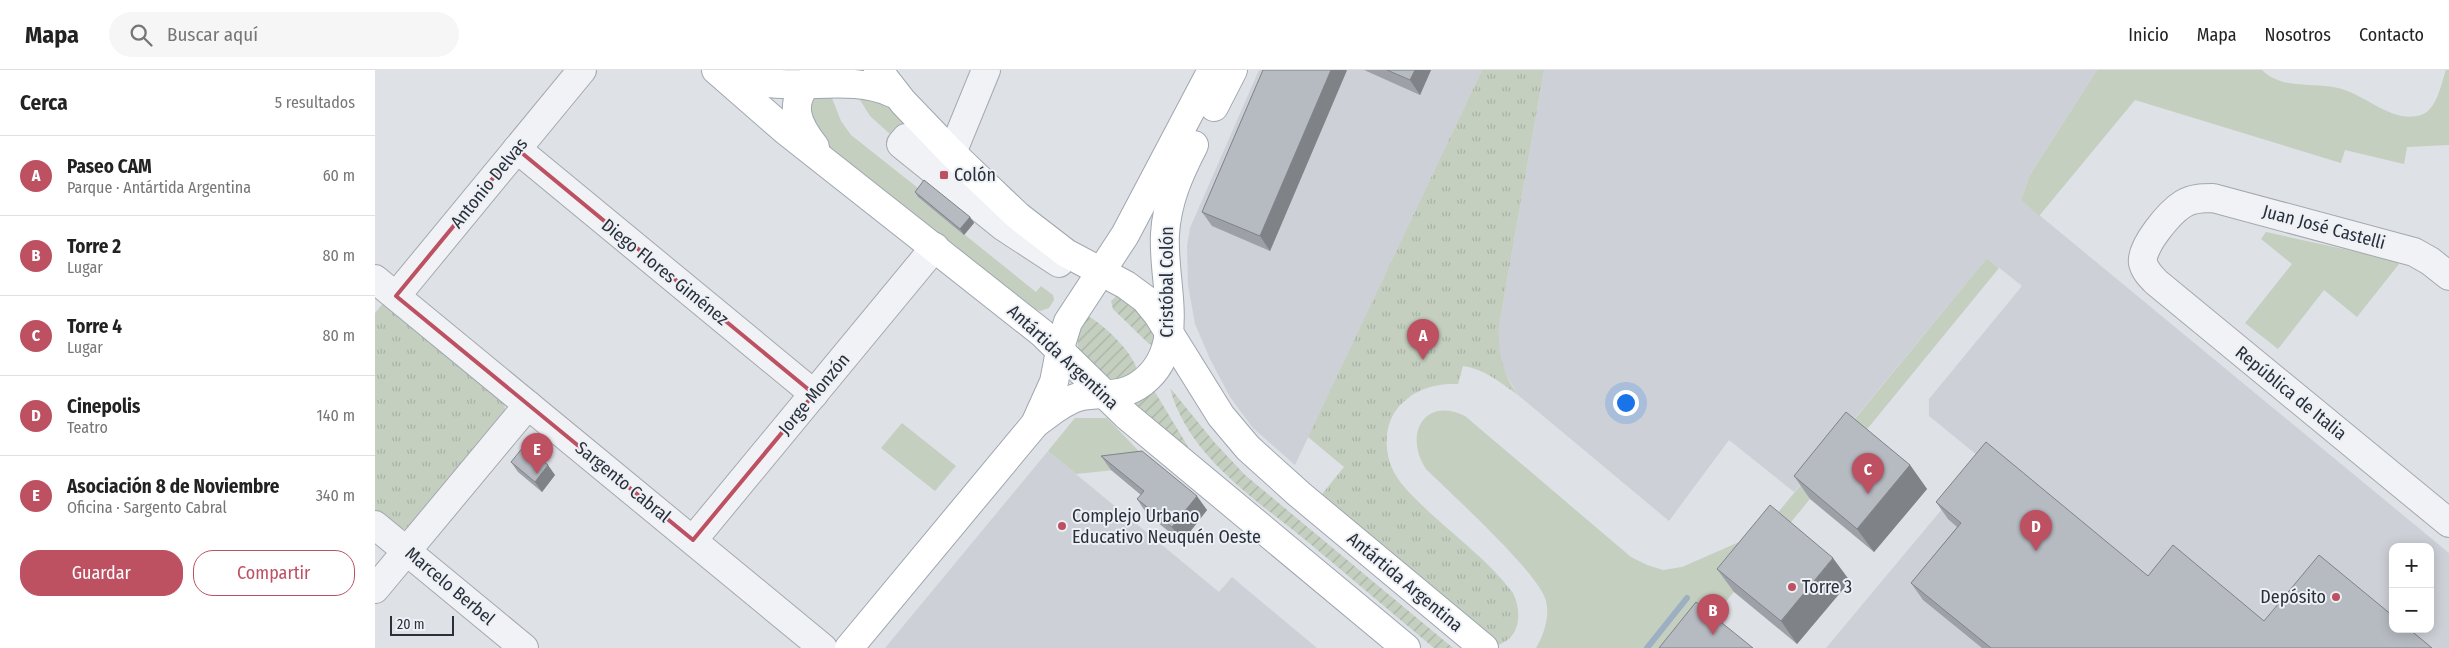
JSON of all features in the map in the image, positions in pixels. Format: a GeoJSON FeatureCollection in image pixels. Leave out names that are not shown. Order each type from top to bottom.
{"type":"FeatureCollection","features":[{"type":"Feature","properties":{"kind":"main road","name":"Antártida Argentina"},"geometry":{"type":"LineString","coordinates":[[716,70],[786,131],[824,158],[1060,349],[1137,424],[1406,648]]}},
{"type":"Feature","properties":{"kind":"main road"},"geometry":{"type":"LineString","coordinates":[[728,70],[747,79],[761,81],[848,76],[864,78],[883,86],[903,102]]}},
{"type":"Feature","properties":{"kind":"main road"},"geometry":{"type":"LineString","coordinates":[[878,70],[903,102],[1002,202],[1066,253],[1089,259],[1098,258],[1108,261]]}},
{"type":"Feature","properties":{"kind":"main road","name":"Cristóbal Colón"},"geometry":{"type":"LineString","coordinates":[[1035,424],[1053,382],[1060,349],[1073,313],[1108,261],[1212,70]]}},
{"type":"Feature","properties":{"kind":"main road","name":"Cristóbal Colón"},"geometry":{"type":"LineString","coordinates":[[849,648],[1035,424],[1072,399],[1087,395],[1107,396],[1126,392],[1151,374],[1163,358],[1169,333],[1165,250],[1169,204],[1182,167],[1233,70]]}},
{"type":"Feature","properties":{"kind":"main road"},"geometry":{"type":"LineString","coordinates":[[811,79],[799,95],[796,110],[805,133],[824,158]]}},
{"type":"Feature","properties":{"kind":"main road","name":"Antártida Argentina"},"geometry":{"type":"LineString","coordinates":[[1108,261],[1151,306],[1221,416],[1248,448],[1299,494],[1483,648]]}},
{"type":"Feature","properties":{"kind":"street","name":"Antonio Delvas"},"geometry":{"type":"LineString","coordinates":[[396,296],[582,70]]}},
{"type":"Feature","properties":{"kind":"street"},"geometry":{"type":"LineString","coordinates":[[952,153],[986,70]]}},
{"type":"Feature","properties":{"kind":"street"},"geometry":{"type":"LineString","coordinates":[[906,138],[1059,263],[1011,233],[908,150],[901,144],[906,138]]}},
{"type":"Feature","properties":{"kind":"street","name":"Diego Flores Giménez"},"geometry":{"type":"LineString","coordinates":[[517,149],[814,394]]}},
{"type":"Feature","properties":{"kind":"street","name":"Juan José Castelli"},"geometry":{"type":"LineString","coordinates":[[2193,200],[2213,198],[2399,247],[2429,260],[2449,276]]}},
{"type":"Feature","properties":{"kind":"street","name":"República de Italia"},"geometry":{"type":"LineString","coordinates":[[2193,200],[2175,211],[2151,240],[2143,256],[2143,264],[2156,282],[2449,523]]}},
{"type":"Feature","properties":{"kind":"street","name":"Jorge Monzón"},"geometry":{"type":"LineString","coordinates":[[693,540],[935,248]]}},
{"type":"Feature","properties":{"kind":"street","name":"Sargento Cabral"},"geometry":{"type":"LineString","coordinates":[[375,279],[823,648]]}},
{"type":"Feature","properties":{"kind":"street"},"geometry":{"type":"LineString","coordinates":[[375,589],[528,405]]}},
{"type":"Feature","properties":{"kind":"street","name":"Marcelo Berbel"},"geometry":{"type":"LineString","coordinates":[[375,525],[525,648]]}},
{"type":"Feature","properties":{"kind":"highlighted area"},"geometry":{"type":"Polygon","coordinates":[[[517,149],[814,394],[693,540],[396,296],[517,149]]]}},
{"type":"Feature","properties":{"kind":"shaded area"},"geometry":{"type":"Polygon","coordinates":[[[1259,70],[1482,70],[1295,465],[1253,428],[1230,397],[1210,359],[1195,324],[1188,285],[1187,246],[1190,228],[1259,70]]]}},
{"type":"Feature","properties":{"kind":"shaded area"},"geometry":{"type":"Polygon","coordinates":[[[1544,70],[2097,70],[2030,175],[2021,200],[2449,553],[2449,648],[1826,648],[1983,460],[1929,416],[1929,399],[2022,286],[1987,258],[1794,492],[1729,440],[1669,521],[1518,395],[1503,369],[1499,354],[1499,326],[1544,70]]]}},
{"type":"Feature","properties":{"kind":"shaded area","name":"Complejo Urbano Educativo Neuquén Oeste"},"geometry":{"type":"Polygon","coordinates":[[[1048,451],[1219,592],[1232,577],[1317,648],[885,648],[1048,451]]]}},
{"type":"Feature","properties":{"kind":"green space"},"geometry":{"type":"Polygon","coordinates":[[[1482,70],[1544,70],[1499,326],[1499,345],[1502,362],[1508,379],[1518,395],[1485,373],[1463,366],[1458,384],[1432,386],[1417,392],[1403,402],[1392,416],[1389,424],[1387,450],[1391,466],[1402,484],[1428,511],[1483,560],[1513,593],[1518,608],[1515,630],[1506,641],[1498,645],[1494,645],[1318,499],[1344,467],[1308,437],[1482,70]]]}},
{"type":"Feature","properties":{"kind":"green space"},"geometry":{"type":"Polygon","coordinates":[[[2097,70],[2262,70],[2270,76],[2288,83],[2328,86],[2348,91],[2389,112],[2410,117],[2421,115],[2431,108],[2438,96],[2446,70],[2449,70],[2449,145],[2407,147],[2404,164],[2345,150],[2341,163],[2135,100],[2039,216],[2021,200],[2030,175],[2097,70]]]}},
{"type":"Feature","properties":{"kind":"green space"},"geometry":{"type":"Polygon","coordinates":[[[852,87],[888,105],[907,129],[901,144],[870,116],[852,87]]]}},
{"type":"Feature","properties":{"kind":"green space"},"geometry":{"type":"Polygon","coordinates":[[[830,93],[841,121],[851,135],[923,192],[919,198],[1036,292],[1041,286],[1053,295],[1054,300],[1049,308],[1040,311],[1034,309],[836,154],[817,128],[812,114],[814,98],[830,93]]]}},
{"type":"Feature","properties":{"kind":"green space"},"geometry":{"type":"Polygon","coordinates":[[[2266,232],[2394,260],[2399,264],[2357,317],[2324,290],[2278,349],[2245,323],[2292,264],[2261,239],[2266,232]]]}},
{"type":"Feature","properties":{"kind":"green space"},"geometry":{"type":"Polygon","coordinates":[[[1987,258],[1999,268],[1688,648],[1536,648],[1547,619],[1546,601],[1540,589],[1512,554],[1426,469],[1419,456],[1418,432],[1422,422],[1429,415],[1439,411],[1451,411],[1465,416],[1631,557],[1663,570],[1682,567],[1762,532],[1987,258]]]}},
{"type":"Feature","properties":{"kind":"green space"},"geometry":{"type":"Polygon","coordinates":[[[1118,295],[1127,297],[1156,333],[1154,345],[1149,344],[1113,309],[1111,301],[1118,295]]]}},
{"type":"Feature","properties":{"kind":"green space"},"geometry":{"type":"Polygon","coordinates":[[[384,302],[504,403],[506,413],[411,528],[406,529],[392,525],[375,511],[375,313],[384,302]]]}},
{"type":"Feature","properties":{"kind":"green space"},"geometry":{"type":"Polygon","coordinates":[[[1087,316],[1109,331],[1134,362],[1137,369],[1129,381],[1107,380],[1081,354],[1078,347],[1079,330],[1082,317],[1087,316]]]}},
{"type":"Feature","properties":{"kind":"green space"},"geometry":{"type":"Polygon","coordinates":[[[1152,387],[1202,470],[1129,401],[1152,387]]]}},
{"type":"Feature","properties":{"kind":"green space"},"geometry":{"type":"Polygon","coordinates":[[[1170,388],[1215,443],[1245,475],[1453,648],[1434,648],[1227,475],[1208,456],[1192,435],[1179,413],[1170,388]]]}},
{"type":"Feature","properties":{"kind":"green space"},"geometry":{"type":"Polygon","coordinates":[[[1075,418],[1107,418],[1153,466],[1076,474],[1048,451],[1075,418]]]}},
{"type":"Feature","properties":{"kind":"green space"},"geometry":{"type":"Polygon","coordinates":[[[902,423],[956,466],[935,491],[881,448],[902,423]]]}},
{"type":"Feature","properties":{"kind":"building"},"geometry":{"type":"Polygon","coordinates":[[[1263,70],[1331,70],[1260,236],[1202,212],[1263,70]]]}},
{"type":"Feature","properties":{"kind":"building"},"geometry":{"type":"Polygon","coordinates":[[[1387,70],[1415,70],[1410,80],[1387,70]]]}},
{"type":"Feature","properties":{"kind":"building"},"geometry":{"type":"Polygon","coordinates":[[[924,180],[970,217],[960,229],[915,192],[924,180]]]}},
{"type":"Feature","properties":{"kind":"building"},"geometry":{"type":"Polygon","coordinates":[[[1846,412],[1910,465],[1857,529],[1794,476],[1846,412]]]}},
{"type":"Feature","properties":{"kind":"building"},"geometry":{"type":"Polygon","coordinates":[[[1986,442],[2148,576],[2173,545],[2264,621],[2319,555],[2389,613],[2389,633],[2414,633],[2432,648],[1991,648],[1911,583],[1961,523],[1936,502],[1986,442]]]}},
{"type":"Feature","properties":{"kind":"building"},"geometry":{"type":"Polygon","coordinates":[[[524,446],[548,465],[535,482],[511,462],[524,446]]]}},
{"type":"Feature","properties":{"kind":"building"},"geometry":{"type":"Polygon","coordinates":[[[1142,451],[1197,496],[1172,527],[1137,499],[1144,491],[1101,456],[1142,451]]]}},
{"type":"Feature","properties":{"kind":"building","name":"Torre 3"},"geometry":{"type":"Polygon","coordinates":[[[1770,505],[1833,558],[1781,621],[1717,569],[1770,505]]]}},
{"type":"Feature","properties":{"kind":"building"},"geometry":{"type":"Polygon","coordinates":[[[1696,602],[1753,648],[1659,648],[1696,602]]]}},
{"type":"Feature","properties":{"kind":"waterway"},"geometry":{"type":"LineString","coordinates":[[1647,648],[1687,598]]}},
{"type":"Feature","properties":{"kind":"place","name":"Colón"},"geometry":{"type":"Point","coordinates":[944,175]}},
{"type":"Feature","properties":{"kind":"place","name":"Paseo CAM"},"geometry":{"type":"Point","coordinates":[1423,360]}},
{"type":"Feature","properties":{"kind":"place","name":"Asociación 8 de Noviembre"},"geometry":{"type":"Point","coordinates":[537,474]}},
{"type":"Feature","properties":{"kind":"place","name":"Torre 4"},"geometry":{"type":"Point","coordinates":[1868,494]}},
{"type":"Feature","properties":{"kind":"place","name":"Complejo Urbano Educativo Neuquén Oeste"},"geometry":{"type":"Point","coordinates":[1062,526]}},
{"type":"Feature","properties":{"kind":"place","name":"Cinepolis"},"geometry":{"type":"Point","coordinates":[2036,551]}},
{"type":"Feature","properties":{"kind":"place","name":"Torre 3"},"geometry":{"type":"Point","coordinates":[1792,587]}},
{"type":"Feature","properties":{"kind":"place","name":"Depósito"},"geometry":{"type":"Point","coordinates":[2336,597]}},
{"type":"Feature","properties":{"kind":"place","name":"Torre 2"},"geometry":{"type":"Point","coordinates":[1713,635]}}]}
